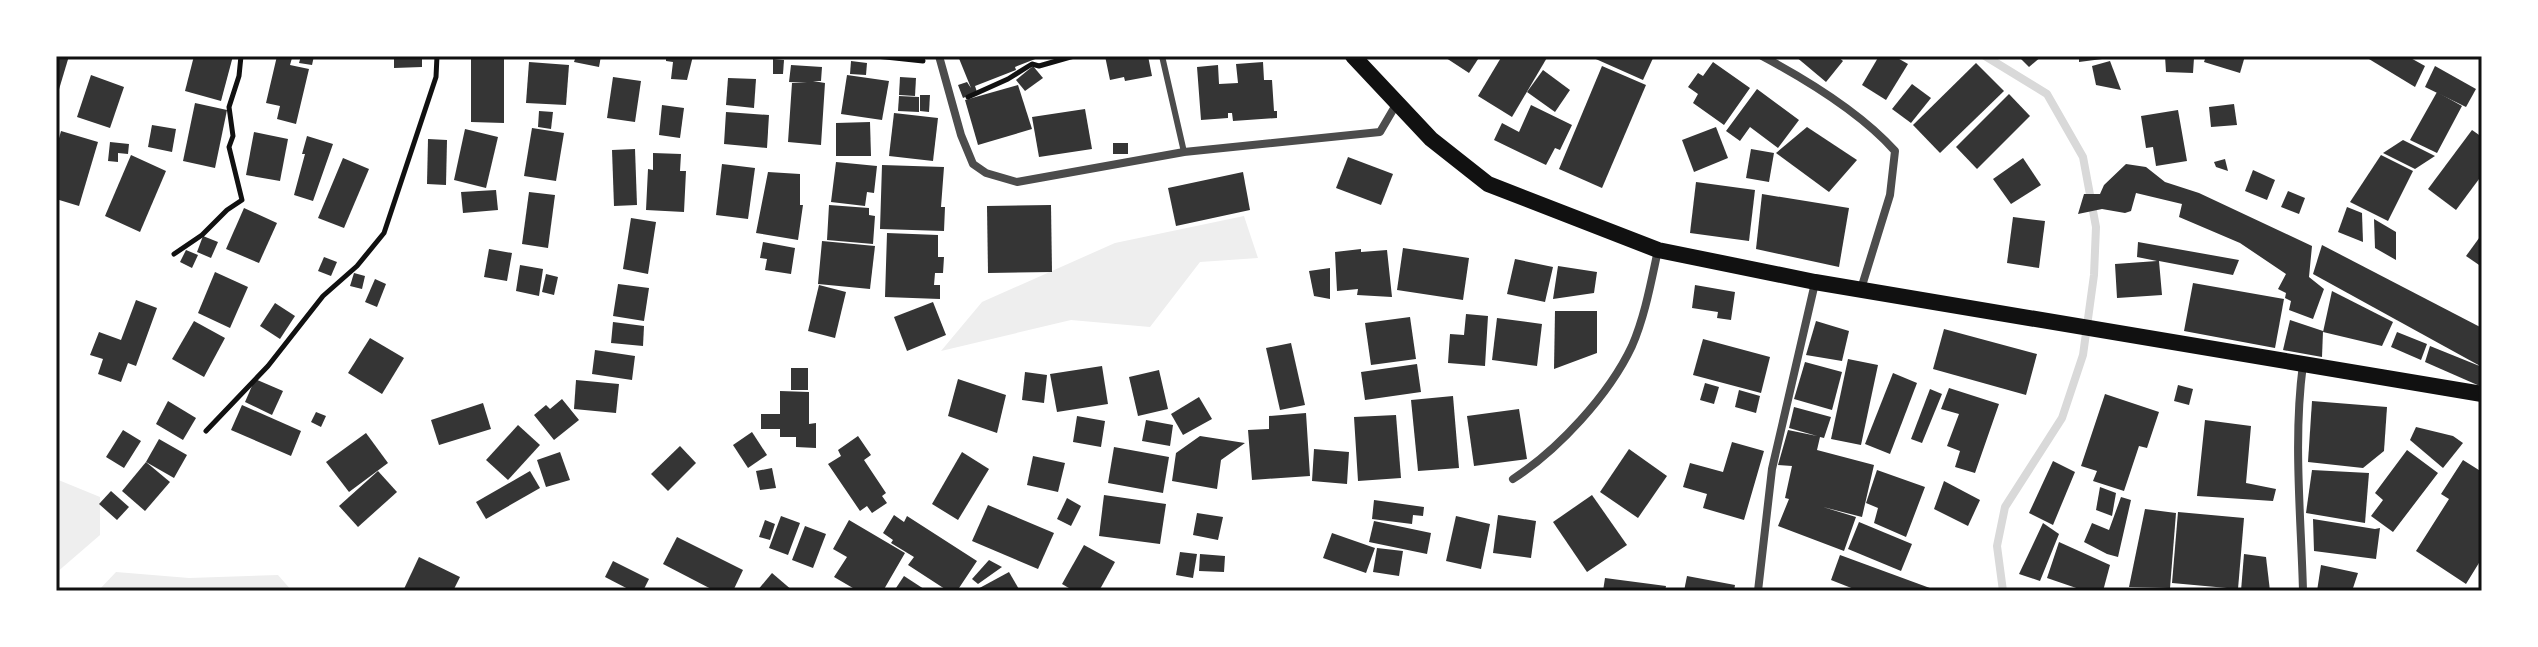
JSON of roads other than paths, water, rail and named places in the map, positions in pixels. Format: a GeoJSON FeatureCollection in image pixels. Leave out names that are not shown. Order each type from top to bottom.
{"type":"FeatureCollection","features":[{"type":"Feature","properties":{"kind":"main road"},"geometry":{"type":"LineString","coordinates":[[1353,56],[1431,139],[1488,184],[1658,250],[1815,282],[2482,394]]}},
{"type":"Feature","properties":{"kind":"street"},"geometry":{"type":"LineString","coordinates":[[939,56],[961,135],[973,164],[986,173],[1017,182],[1184,152],[1380,132],[1397,103]]}},
{"type":"Feature","properties":{"kind":"street"},"geometry":{"type":"LineString","coordinates":[[1762,56],[1794,73],[1879,133],[1895,151],[1890,195],[1861,290]]}},
{"type":"Feature","properties":{"kind":"street"},"geometry":{"type":"LineString","coordinates":[[1513,479],[1538,463],[1571,433],[1624,359],[1643,311],[1658,250]]}},
{"type":"Feature","properties":{"kind":"street"},"geometry":{"type":"LineString","coordinates":[[1758,591],[1772,469],[1815,282]]}},
{"type":"Feature","properties":{"kind":"street"},"geometry":{"type":"LineString","coordinates":[[2303,363],[2297,415],[2303,591]]}},
{"type":"Feature","properties":{"kind":"lane"},"geometry":{"type":"LineString","coordinates":[[1162,56],[1184,152]]}},
{"type":"Feature","properties":{"kind":"waterway"},"geometry":{"type":"LineString","coordinates":[[1985,56],[2047,94],[2083,157],[2096,227],[2094,275],[2083,355],[2062,418],[2005,507],[1997,546],[2003,591]]}}]}
